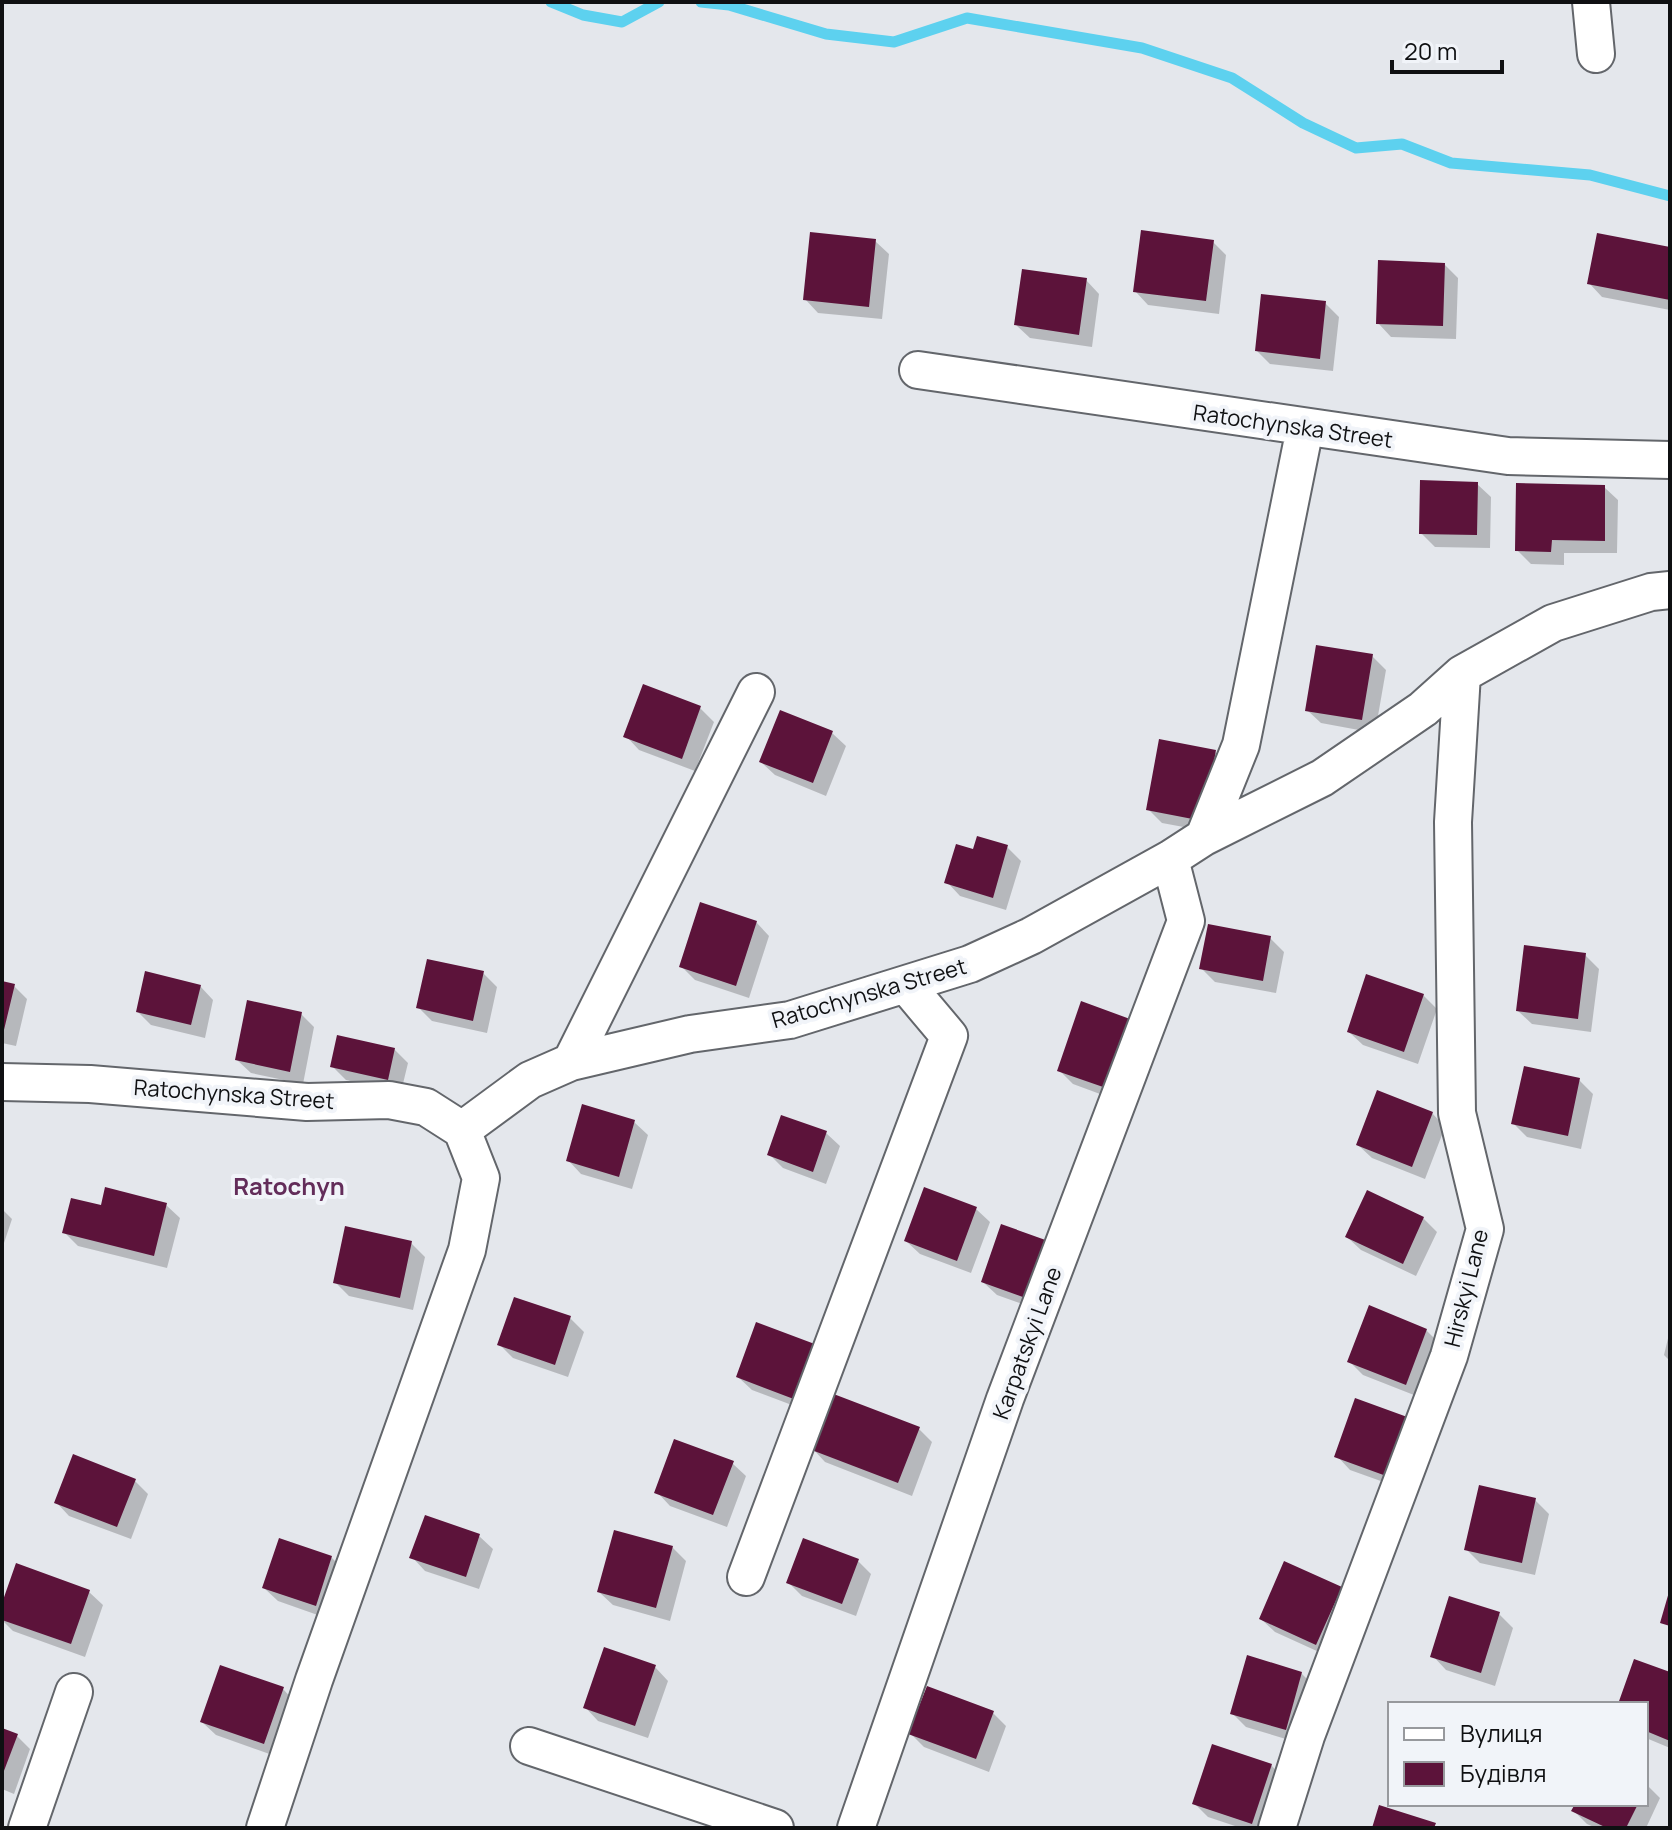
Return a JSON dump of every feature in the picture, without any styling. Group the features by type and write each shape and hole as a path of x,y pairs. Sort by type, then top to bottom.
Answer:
{"street":[{"path":"1591,2 1596,54"},
{"name":"Ratochynska Street","path":"918,370 1508,456 1670,460"},
{"path":"1204,837 1241,745 1305,428"},
{"name":"Ratochynska Street","path":"2,1082 117,1086 307,1102 389,1100 426,1107 462,1130 530,1080 571,1062 690,1034 790,1020 970,964 1031,936 1204,837 1322,778 1423,709 1462,674 1553,623 1651,592 1670,590"},
{"name":"Hirskyi Lane","path":"1277,1828 1306,1736 1449,1356 1485,1229 1457,1113 1453,822 1462,674"},
{"path":"571,1062 756,692"},
{"name":"Karpatskyi Lane","path":"856,1828 1005,1399 1186,921 1170,859"},
{"path":"746,1577 949,1036 907,986"},
{"path":"265,1828 314,1680 467,1250 481,1178 462,1130"},
{"path":"27,1828 74,1692"},
{"path":"529,1746 775,1828"}],"building":[{"path":"1141,230 1214,240 1206,301 1133,292"},
{"path":"810,232 876,239 869,307 803,300"},
{"path":"1597,233 1670,247 1670,300 1587,284"},
{"path":"1378,260 1445,263 1443,326 1376,324"},
{"path":"1022,269 1087,278 1079,335 1014,325"},
{"path":"1261,294 1326,301 1320,359 1255,351"},
{"path":"1420,480 1478,482 1477,535 1419,534"},
{"path":"1516,483 1605,485 1605,541 1552,540 1551,552 1515,551"},
{"path":"1316,645 1373,654 1362,720 1305,711"},
{"path":"643,684 701,706 682,759 623,737"},
{"path":"780,710 833,731 813,783 759,762"},
{"path":"1159,739 1216,750 1203,821 1146,810"},
{"path":"977,836 1008,845 993,898 944,883 956,844 973,849"},
{"path":"700,902 757,921 736,986 679,967"},
{"path":"1208,924 1271,936 1263,981 1199,969"},
{"path":"1524,945 1586,953 1578,1019 1516,1011"},
{"path":"427,959 484,971 473,1021 416,1008"},
{"path":"145,971 201,985 191,1025 136,1012"},
{"path":"1366,974 1424,994 1404,1052 1347,1032"},
{"path":"2,981 15,984 3,1034 2,1033"},
{"path":"247,1000 302,1012 290,1072 235,1060"},
{"path":"1081,1001 1130,1019 1106,1088 1057,1071"},
{"path":"337,1035 395,1048 388,1080 330,1067"},
{"path":"1524,1066 1580,1078 1568,1136 1511,1124"},
{"path":"1377,1090 1433,1112 1412,1167 1356,1145"},
{"path":"582,1104 635,1120 619,1177 566,1161"},
{"path":"781,1115 827,1131 813,1172 767,1155"},
{"path":"105,1187 167,1203 154,1256 62,1233 71,1198 101,1205"},
{"path":"924,1187 977,1207 957,1261 904,1241"},
{"path":"1367,1190 1424,1217 1403,1264 1345,1237"},
{"path":"1001,1224 1051,1242 1031,1300 981,1282"},
{"path":"345,1226 412,1241 400,1298 333,1283"},
{"path":"514,1297 571,1316 555,1365 497,1345"},
{"path":"1369,1305 1427,1329 1406,1385 1347,1362"},
{"path":"756,1322 820,1346 799,1401 736,1377"},
{"path":"831,1393 920,1427 898,1483 809,1449"},
{"path":"1355,1398 1410,1418 1389,1477 1334,1457"},
{"path":"674,1439 734,1461 713,1515 654,1493"},
{"path":"73,1454 136,1479 117,1527 54,1503"},
{"path":"1479,1485 1536,1498 1522,1563 1464,1550"},
{"path":"425,1515 480,1534 466,1577 409,1558"},
{"path":"614,1530 673,1546 656,1608 597,1592"},
{"path":"279,1538 332,1556 316,1606 262,1588"},
{"path":"803,1538 859,1559 842,1604 786,1583"},
{"path":"1284,1561 1342,1587 1316,1645 1259,1619"},
{"path":"16,1563 90,1590 71,1644 2,1620 2,1603"},
{"path":"1670,1593 1670,1626 1660,1623"},
{"path":"1449,1596 1500,1612 1481,1673 1430,1657"},
{"path":"604,1647 656,1665 635,1726 583,1708"},
{"path":"1247,1655 1302,1672 1286,1730 1230,1714"},
{"path":"1634,1659 1670,1672 1670,1741 1648,1732 1648,1702 1619,1702"},
{"path":"220,1665 284,1687 264,1744 200,1722"},
{"path":"927,1686 994,1711 976,1759 908,1734"},
{"path":"2,1728 18,1734 2,1776"},
{"path":"1212,1744 1272,1764 1252,1824 1192,1804"},
{"path":"1379,1805 1436,1823 1434,1828 1372,1828"},
{"path":"1574,1806 1637,1806 1626,1828 1607,1828 1571,1811"}],"waterway":[{"path":"551,2 583,15 622,22 659,2"},
{"path":"701,2 729,5 826,34 894,42 967,18 1142,48 1232,78 1303,123 1356,148 1402,144 1451,163 1590,175 1670,196"}],"district":[{"name":"Ratochyn","path":"289,1185"}]}
